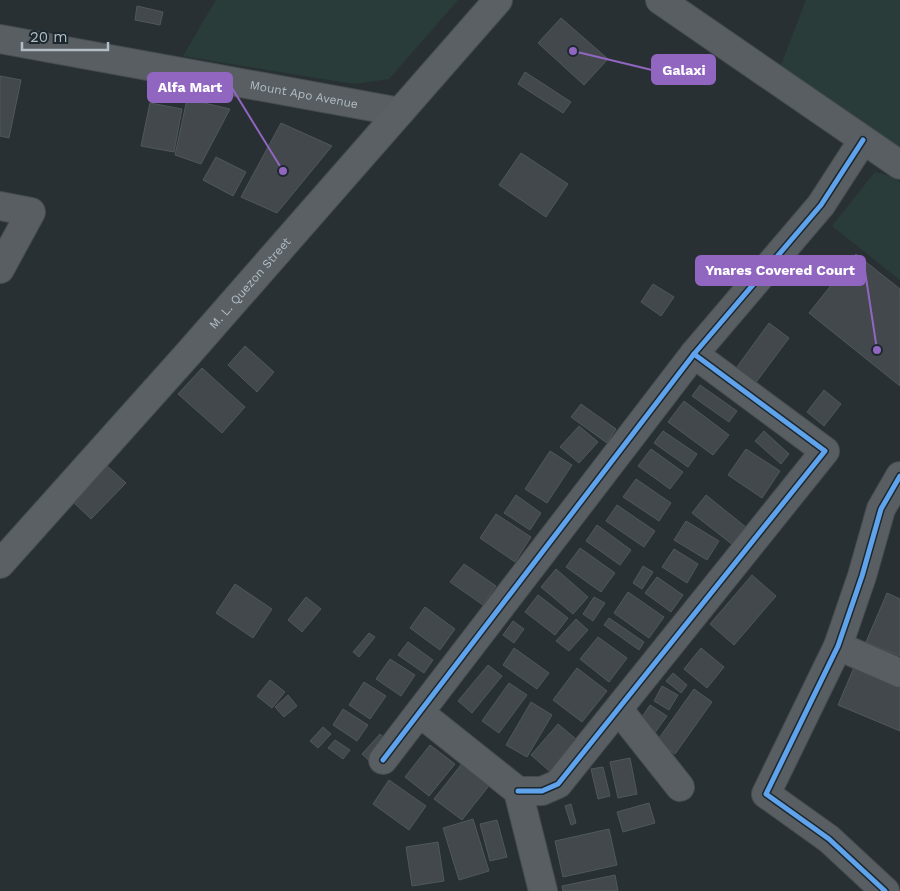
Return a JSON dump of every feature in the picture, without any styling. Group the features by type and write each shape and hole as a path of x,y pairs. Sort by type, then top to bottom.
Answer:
{"main road":[{"name":"M. L. Quezon Street","path":"0,564 498,0"}],"street":[{"path":"660,0 900,165"},
{"name":"Mount Apo Avenue","path":"0,39 400,112"},
{"path":"383,760 694,354 821,205 863,140"},
{"path":"0,206 31,212 0,268"},
{"path":"518,791 542,791 558,784 825,451 694,354"},
{"path":"885,891 829,839 766,794 838,646 862,576 881,509 900,476"},
{"path":"838,646 900,673"},
{"path":"619,710 680,787"},
{"path":"420,713 518,791 543,891"}],"green space":[{"path":"216,0 458,0 389,79 354,84 183,56"},
{"path":"806,0 900,0 900,154 778,73"},
{"path":"875,172 890,176 900,182 900,280 832,226"}],"building":[{"path":"137,6 163,12 160,25 135,20"},
{"path":"561,18 608,59 584,85 538,43"},
{"path":"525,72 571,102 563,113 518,84"},
{"path":"0,76 21,80 9,138 0,136"},
{"path":"187,99 230,109 201,164 175,155"},
{"path":"150,103 182,109 174,152 141,146"},
{"path":"281,123 332,146 277,213 241,197"},
{"path":"521,153 568,184 546,217 499,185"},
{"path":"216,157 246,172 233,196 203,180"},
{"path":"856,254 900,289 900,386 809,313"},
{"path":"653,284 674,297 661,316 641,302"},
{"path":"769,323 789,338 754,385 734,371"},
{"path":"245,346 274,372 257,392 228,365"},
{"path":"202,368 245,407 222,433 178,394"},
{"path":"700,385 737,411 729,422 692,396"},
{"path":"824,390 841,404 824,426 807,412"},
{"path":"684,401 729,435 713,455 668,422"},
{"path":"581,404 616,429 607,443 571,417"},
{"path":"579,426 598,442 579,463 560,447"},
{"path":"663,431 697,454 688,467 654,443"},
{"path":"764,431 789,454 781,464 755,441"},
{"path":"651,449 683,472 670,489 638,466"},
{"path":"746,449 780,471 762,498 728,475"},
{"path":"550,451 572,465 547,503 525,489"},
{"path":"105,464 126,483 91,519 71,500"},
{"path":"636,479 671,503 659,521 623,497"},
{"path":"516,495 541,513 530,530 504,513"},
{"path":"706,495 747,528 733,545 692,513"},
{"path":"617,505 655,531 644,547 606,521"},
{"path":"496,514 531,537 515,562 480,538"},
{"path":"686,521 719,541 707,560 674,540"},
{"path":"597,525 631,550 620,565 586,541"},
{"path":"580,548 615,573 601,592 566,567"},
{"path":"674,549 698,564 687,583 662,567"},
{"path":"464,564 496,586 483,605 450,582"},
{"path":"643,566 653,572 642,589 633,583"},
{"path":"556,569 588,597 573,614 541,587"},
{"path":"752,575 776,596 734,645 710,624"},
{"path":"657,577 683,595 671,612 645,593"},
{"path":"235,584 272,609 253,638 216,613"},
{"path":"628,592 664,617 649,638 614,613"},
{"path":"887,593 900,599 900,656 866,642"},
{"path":"538,595 568,618 555,635 525,612"},
{"path":"306,597 321,609 302,632 288,620"},
{"path":"594,597 605,603 593,621 583,614"},
{"path":"425,607 455,629 440,650 410,628"},
{"path":"609,618 644,642 639,650 604,625"},
{"path":"576,619 588,630 569,651 556,641"},
{"path":"513,621 524,629 514,643 503,635"},
{"path":"369,633 375,637 359,657 353,652"},
{"path":"598,637 627,658 609,682 580,659"},
{"path":"408,642 433,660 424,673 398,655"},
{"path":"514,648 549,673 537,689 503,665"},
{"path":"701,648 724,667 707,688 684,669"},
{"path":"390,659 415,675 401,696 376,679"},
{"path":"488,665 502,676 472,713 458,701"},
{"path":"855,665 900,684 900,731 838,705"},
{"path":"577,668 607,691 582,722 553,700"},
{"path":"673,673 687,685 681,693 666,681"},
{"path":"270,680 285,692 272,708 257,696"},
{"path":"364,682 386,696 370,719 349,705"},
{"path":"509,683 527,695 499,733 482,721"},
{"path":"662,686 678,695 669,710 654,701"},
{"path":"694,689 712,702 675,754 657,741"},
{"path":"288,695 297,706 284,717 275,707"},
{"path":"531,702 552,715 527,757 506,745"},
{"path":"650,705 667,716 654,734 638,723"},
{"path":"343,709 368,725 357,741 333,725"},
{"path":"558,724 582,744 554,775 531,755"},
{"path":"323,727 331,734 318,748 310,741"},
{"path":"380,734 393,746 375,766 362,754"},
{"path":"335,740 350,750 343,759 328,748"},
{"path":"430,745 455,764 429,796 405,777"},
{"path":"630,758 637,794 618,798 610,762"},
{"path":"464,761 491,783 462,820 434,799"},
{"path":"603,767 610,796 598,799 591,769"},
{"path":"389,780 426,806 409,830 373,804"},
{"path":"649,803 655,823 623,832 617,812"},
{"path":"571,804 576,823 571,825 565,806"},
{"path":"473,819 489,871 459,880 443,828"},
{"path":"497,820 507,857 490,861 480,824"},
{"path":"609,829 617,865 563,877 555,841"},
{"path":"438,842 444,881 412,886 406,847"},
{"path":"615,875 618,891 563,891 562,886"}],"cycle path":[{"path":"383,760 694,354 821,205 863,140"},
{"path":"518,791 542,791 558,784 825,451 694,354"},
{"path":"885,891 829,839 766,794 838,646 862,576 881,509 900,476"}],"place":[{"name":"Galaxi","path":"573,51"},
{"name":"Alfa Mart","path":"283,171"},
{"name":"Ynares Covered Court","path":"877,350"}]}
